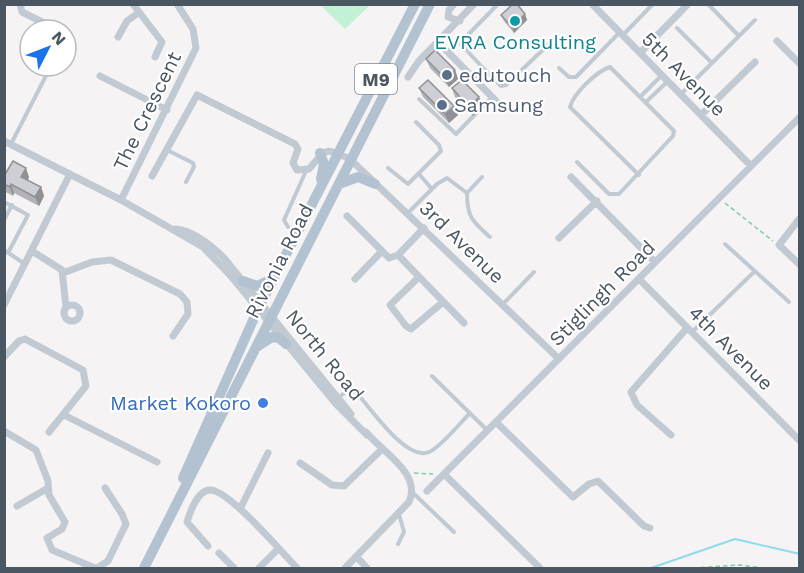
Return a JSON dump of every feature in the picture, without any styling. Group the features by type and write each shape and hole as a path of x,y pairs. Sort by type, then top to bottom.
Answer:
{"main road":[{"name":"Rivonia Road","path":"161,534 260,305 415,4"},
{"name":"Rivonia Road","path":"144,568 430,4"},
{"path":"305,221 306,209 324,172 320,153"},
{"path":"339,184 358,177 375,184"},
{"path":"243,281 257,286 268,283 275,276"},
{"path":"254,350 272,337 279,338 286,344"}],"street":[{"path":"20,4 22,12 34,18"},
{"path":"133,4 162,42 155,57"},
{"name":"The Crescent","path":"121,200 196,48 193,29 177,4"},
{"path":"454,4 448,10 448,17 460,21"},
{"path":"408,77 474,4"},
{"name":"5th Avenue","path":"592,4 751,166"},
{"path":"640,53 684,6"},
{"path":"118,37 127,21 138,13"},
{"path":"777,41 800,64"},
{"path":"438,42 500,105"},
{"path":"701,115 755,62"},
{"path":"100,76 167,110"},
{"path":"152,176 198,95 294,144 298,149 294,166 299,171 306,171 320,153 327,151 339,154"},
{"name":"Stiglingh Road","path":"427,491 799,119"},
{"name":"North Road","path":"8,142 176,229 212,255 260,305"},
{"name":"3rd Avenue","path":"339,154 350,159 559,359"},
{"path":"4,305 70,174"},
{"path":"571,177 655,262"},
{"path":"559,238 597,201"},
{"path":"347,216 389,258 398,255 424,228"},
{"path":"800,218 778,245 800,266"},
{"name":"North Road","path":"176,229 190,233 212,247 243,281 270,318 368,435"},
{"path":"32,251 59,267 63,273 66,307"},
{"path":"356,279 381,252"},
{"path":"398,255 464,323"},
{"path":"63,273 92,262 108,259 180,294 187,302 188,314 172,336"},
{"path":"418,276 390,305 406,326 411,329 417,326 443,302"},
{"name":"4th Avenue","path":"639,279 800,441"},
{"name":"North Road","path":"270,318 286,344 350,419 407,473"},
{"path":"671,435 638,405 632,392 690,330"},
{"path":"4,357 19,341 25,339 83,370 86,386 49,432"},
{"path":"64,415 157,462"},
{"path":"496,422 573,497 589,484 598,481 644,526 650,528"},
{"path":"4,431 36,450 48,481 49,495 65,522 62,529 47,538 52,550 65,558 96,568 108,561 126,524 105,488"},
{"path":"300,463 332,485 344,486 382,449"},
{"path":"240,509 268,453"},
{"path":"345,568 409,502 413,493 412,482 407,473"},
{"path":"444,474 540,568"},
{"path":"17,506 48,488"},
{"path":"208,546 188,525 188,517 204,492 211,490 224,496 240,509 297,568"},
{"path":"259,568 278,549"},
{"path":"219,553 234,568"},
{"path":"357,558 367,568"}],"lane":[{"path":"498,4 460,43 504,87 550,43"},
{"path":"560,68 569,77 576,77 653,4"},
{"path":"708,4 739,36"},
{"path":"680,94 755,20"},
{"path":"677,28 712,63"},
{"path":"472,77 482,67"},
{"path":"577,162 611,195 622,193 639,175 674,134 647,101 610,67 602,71 570,104 572,111 639,175"},
{"path":"641,96 662,75"},
{"path":"8,142 44,78"},
{"path":"647,101 668,82"},
{"path":"419,99 456,134 492,97"},
{"path":"388,168 404,184 411,182 441,151 439,145 416,122"},
{"path":"166,150 193,163 194,167 186,182"},
{"path":"288,227 284,220 306,171"},
{"path":"418,174 432,189"},
{"path":"482,177 467,193 468,214 490,237"},
{"path":"408,214 432,189 447,178 467,193"},
{"path":"4,202 28,215 6,252 25,264"},
{"path":"4,220 12,205"},
{"path":"725,244 789,302"},
{"path":"690,330 755,271"},
{"path":"503,304 534,272"},
{"path":"432,376 488,430"},
{"path":"338,398 348,390 356,392 370,410 410,450 422,453 432,451 470,413"},
{"path":"413,493 454,532"},
{"path":"398,544 404,532 399,513"}],"path":[{"path":"718,198 778,245"},
{"path":"407,473 444,474"},
{"path":"693,568 740,566 762,568"}],"green space":[{"path":"320,5 370,5 345,29"}],"building":[{"path":"513,4 517,4 525,14 512,27 501,15"},
{"path":"435,50 455,70 445,78 426,59"},
{"path":"428,80 454,106 445,114 419,88"},
{"path":"462,80 479,97 469,107 452,88"},
{"path":"13,161 26,168 21,177 41,187 35,197 11,184 10,187 4,184 4,176"}],"waterway":[{"path":"651,568 735,539 800,554"}],"place":[{"name":"EVRA Consulting","path":"515,21"},
{"name":"edutouch","path":"447,75"},
{"name":"Samsung","path":"442,105"},
{"name":"Market Kokoro","path":"263,403"}]}
